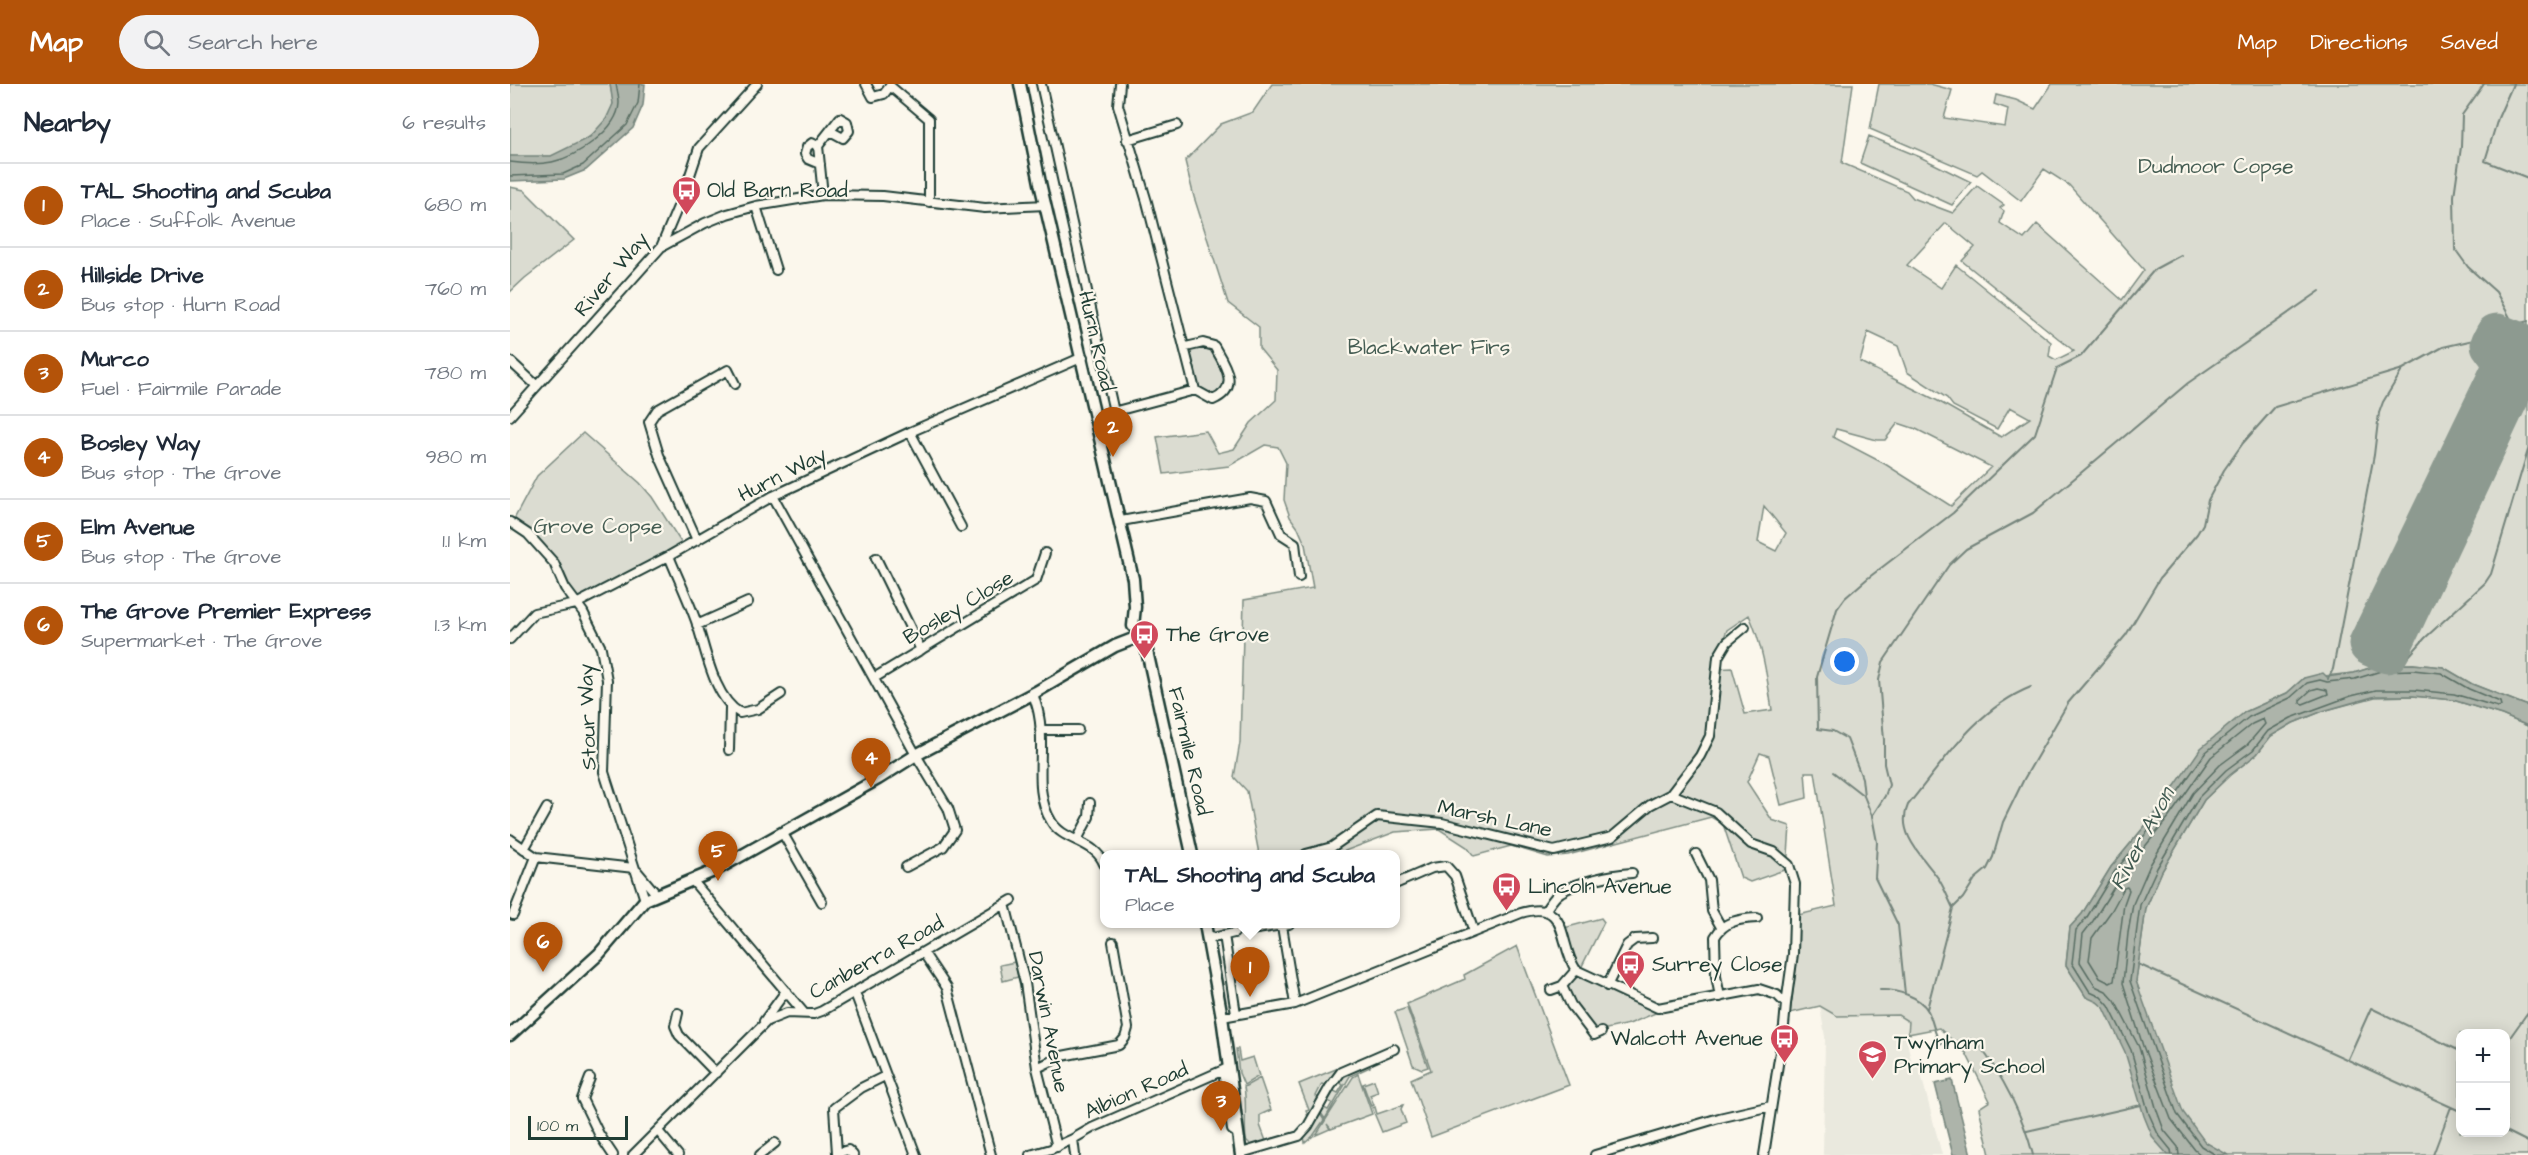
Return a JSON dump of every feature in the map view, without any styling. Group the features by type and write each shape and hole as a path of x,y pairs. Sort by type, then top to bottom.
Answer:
{"main road":[{"name":"Hurn Road","path":"1020,84 1046,205 1083,357 1094,417 1121,521 1133,579 1136,633"},
{"path":"510,1035 599,954 645,900 714,871 878,779 916,755 1032,693 1136,633"},
{"name":"Fairmile Road","path":"1136,633 1149,656 1191,850"},
{"path":"1206,928 1222,1017 1225,1070 1241,1154"}],"street":[{"name":"River Way","path":"510,416 661,247 699,148 757,84"},
{"path":"866,84 873,97 884,94 890,86 929,119 930,202"},
{"name":"Hurn Road","path":"1041,84 1114,412"},
{"path":"1120,84 1118,105 1186,346 1195,390"},
{"path":"1127,140 1178,125"},
{"path":"823,195 818,146 830,131"},
{"path":"818,146 812,143 807,147 805,154 808,159 820,164"},
{"path":"661,247 705,223 756,206 823,195 884,196 985,208 1046,205"},
{"path":"756,206 777,270"},
{"path":"668,230 677,238"},
{"path":"1094,417 1195,390 1213,400 1222,396 1228,389 1229,376 1214,346 1203,343 1186,346"},
{"name":"Hurn Way","path":"510,639 534,613 576,604 669,556 773,496 910,432 1083,357"},
{"path":"510,361 537,386"},
{"path":"697,540 659,455 649,422 657,410 728,370 735,384"},
{"path":"910,432 961,527"},
{"path":"773,496 916,755 948,808 955,830 942,847 906,867"},
{"path":"1121,521 1250,498 1266,501 1281,534 1295,543 1299,577"},
{"name":"Stour Way","path":"510,522 528,534 554,563 565,588 601,648 606,680 604,772 645,900"},
{"name":"Bosley Close","path":"874,678 1036,579 1045,553"},
{"path":"669,556 698,626 705,659 730,708 729,750"},
{"path":"876,558 921,650"},
{"path":"698,626 748,602"},
{"name":"Marsh Lane","path":"1322,850 1348,838 1377,816 1442,824 1554,851 1612,837 1650,805 1671,794 1700,756 1710,736 1718,657 1727,642 1745,627"},
{"path":"1032,693 1039,716 1042,795 1046,812 1056,828 1096,852 1100,858"},
{"path":"730,708 740,713 758,709 781,694"},
{"path":"1040,730 1078,730"},
{"path":"1671,794 1716,812 1751,844 1774,852 1789,865 1795,884 1793,954 1764,1155"},
{"path":"1077,840 1089,817 1090,803"},
{"path":"524,849 547,808"},
{"path":"782,832 822,902"},
{"path":"510,839 536,857 634,868"},
{"path":"1695,854 1708,880 1712,912 1721,927"},
{"path":"513,915 536,857"},
{"path":"1400,882 1432,868 1446,866 1455,876 1474,932"},
{"name":"Stour Way","path":"634,868 657,895"},
{"path":"1545,911 1559,893 1568,889 1602,878 1632,873"},
{"path":"692,880 804,1013"},
{"name":"Canberra Road","path":"756,1031 777,1016 795,1012 814,1014 855,993 1009,902"},
{"name":"Darwin Avenue","path":"1009,902 1025,983 1037,1068 1057,1147"},
{"path":"1222,1017 1295,1004 1528,911 1545,911 1555,916 1560,922 1570,959 1576,970 1658,1008 1760,988 1777,995 1785,1004"},
{"path":"1720,997 1713,941 1721,927 1733,921 1757,918"},
{"path":"1244,931 1265,928"},
{"path":"1286,928 1295,1004"},
{"path":"1208,939 1234,933"},
{"path":"1224,935 1236,1014"},
{"path":"1607,986 1627,945 1635,939 1652,938"},
{"path":"1037,1068 1062,1056 1119,1045 1125,1038 1128,1028 1112,947"},
{"path":"923,952 947,988 991,1155"},
{"path":"1551,990 1562,986 1576,970"},
{"path":"1562,986 1571,1005 1593,1035 1601,1032"},
{"name":"Canberra Road","path":"633,1155 756,1031 786,991"},
{"path":"855,993 916,1155"},
{"path":"678,1013 675,1026 679,1035 716,1073"},
{"path":"1241,1154 1299,1136 1308,1126 1341,1071 1394,1049"},
{"name":"Albion Road","path":"1075,1155 1073,1139 1092,1128 1225,1070"},
{"path":"853,1155 848,1150 837,1153 834,1108 861,1088 885,1076"},
{"path":"590,1078 578,1098 613,1155"},
{"path":"1594,1155 1719,1118 1771,1106"},
{"path":"658,1131 678,1155"},
{"path":"1030,1155 1057,1147 1073,1139"},
{"path":"760,1155 776,1143"}],"shaded area":[{"name":"Twynham Primary School","path":"1820,1006 1837,1016 1898,1015 1909,1022 1908,1046 1912,1064 1918,1063 1942,1155 1823,1155 1825,1037"}],"green space":[{"path":"510,84 610,84 613,103 605,121 598,129 590,137 570,149 547,157 510,156"},
{"path":"1272,84 1853,84 1842,163 1907,191 1913,198 1953,213 1977,186 2004,205 2000,208 2004,211 2000,223 2024,239 2037,224 2122,300 2144,270 2069,185 2044,169 2021,201 1982,171 1977,175 1870,129 1879,84 1930,84 1952,90 1944,118 2005,127 2008,109 1994,104 1996,95 2016,100 2035,109 2052,84 2528,84 2528,706 2472,684 2443,667 2413,664 2379,665 2354,673 2304,678 2287,693 2245,712 2174,787 2159,809 2111,867 2082,914 2070,927 2066,965 2086,997 2139,990 2136,981 2146,908 2162,871 2204,800 2230,775 2257,754 2271,736 2293,723 2323,711 2375,697 2413,696 2453,700 2502,715 2528,726 2528,1155 1990,1155 1979,1108 1990,1101 1966,1053 1939,1028 1908,1034 1909,1022 1898,1015 1837,1016 1820,1006 1790,1013 1797,961 1798,915 1836,906 1815,772 1805,772 1807,798 1781,805 1769,756 1760,753 1747,782 1772,820 1790,826 1787,869 1750,882 1741,878 1723,824 1711,817 1568,855 1548,857 1511,846 1474,856 1467,847 1439,829 1395,832 1348,850 1258,850 1247,791 1234,777 1240,743 1244,600 1313,588 1305,544 1290,517 1284,500 1286,463 1278,447 1265,445 1229,466 1164,474 1157,437 1206,431 1218,453 1234,449 1251,423 1276,400 1277,370 1259,348 1259,327 1228,303 1194,197 1185,161 1221,124 1253,112","holes":["1946,223 1975,247 1962,261 2074,351 2056,360 2049,356 2051,342 1956,265 1941,288 1907,265","1868,332 1898,346 1907,372 1947,398 1953,406 1997,429 2010,407 2030,418 2001,437 1938,401 1860,362","1898,423 1916,429 1991,467 1951,506 1885,464 1833,437 1836,429 1885,440","1764,506 1786,533 1776,551 1758,542","1749,615 1761,650 1772,710 1745,714 1732,668 1712,669 1727,630"]},
{"path":"1869,136 1920,157 1971,182 1952,205 1860,163"},
{"path":"510,187 524,190 574,240 510,292"},
{"path":"1204,345 1212,348 1227,377 1225,388 1213,397 1197,388 1189,349"},
{"name":"Grove Copse","path":"583,433 640,483 652,497 684,547 576,604 554,563 512,523 537,476"},
{"path":"1601,918 1604,922 1580,970 1574,962 1564,928"},
{"path":"1517,946 1569,1085 1431,1137 1411,1079 1431,1070 1407,1004 1465,979 1464,975"},
{"path":"1015,962 1018,977 1003,981 1000,965"},
{"path":"1577,974 1658,1012 1629,1024 1593,1032 1565,988"},
{"path":"1407,1008 1428,1067 1422,1069 1413,1065 1395,1012"},
{"path":"1236,1049 1238,1049 1240,1061 1253,1057 1259,1076 1244,1085 1239,1073"},
{"path":"1368,1064 1370,1067 1350,1076 1325,1119 1321,1113 1324,1108 1328,1110 1332,1103 1328,1101 1334,1091 1338,1093 1343,1085 1339,1082 1342,1078"},
{"path":"1336,1069 1337,1071 1327,1086 1322,1084 1316,1096 1320,1099 1308,1117 1306,1111 1309,1110 1299,1084"},
{"path":"1358,1074 1372,1114 1331,1129 1327,1124 1330,1129 1316,1135 1353,1077"},
{"path":"1260,1078 1271,1110 1260,1115 1260,1125 1266,1141 1252,1146 1246,1140 1244,1087"},
{"path":"1374,1080 1378,1092 1370,1095 1374,1105 1371,1106 1363,1084"},
{"path":"1403,1105 1401,1109 1406,1123 1382,1132 1372,1108 1375,1107 1377,1114"},
{"path":"1320,1114 1324,1120 1305,1143 1304,1135"}],"water":[{"path":"610,84 645,84 643,105 633,128 586,170 564,179 510,181 510,156 551,156 590,137 606,119 613,104"},
{"name":"River Avon","path":"2413,664 2443,667 2472,684 2528,706 2528,726 2502,715 2453,700 2413,696 2376,696 2323,711 2293,723 2271,736 2257,754 2230,775 2204,800 2162,871 2146,908 2136,981 2183,1112 2205,1142 2228,1155 2168,1155 2153,1138 2125,1052 2104,1008 2086,997 2066,965 2070,927 2082,914 2111,867 2159,809 2201,748 2245,712 2287,693 2304,678 2323,673 2327,677 2354,673 2379,665"},
{"path":"1952,1080 1971,1155 1953,1155 1935,1084"}],"waterway":[{"path":"2484,84 2462,115 2461,147 2454,196 2455,249 2468,267 2496,292 2514,325"},
{"path":"2513,84 2498,118 2485,161 2528,178"},
{"path":"1905,994 1898,925 1875,878 1877,842 1872,816 1864,796 1862,778 1847,739 1833,731 1818,729 1817,677 1837,609 1845,598 1868,578 1953,513 2035,434 2057,368 2081,356 2155,269 2181,255"},
{"path":"1872,816 1889,785 1884,764 1879,680 1883,662 1949,565 1966,549 2033,513 2188,383 2320,291"},
{"path":"2511,337 2514,325 2528,321"},
{"path":"2328,679 2333,669 2374,455 2379,413 2383,402 2403,369 2443,347 2491,336 2511,337 2528,347"},
{"path":"1927,1009 1953,908 1963,898 1975,879 1987,869 1993,857 2003,822 2024,779 2068,703 2126,635 2160,578 2197,534 2203,524 2208,500 2224,470 2243,443 2275,407 2403,369"},
{"path":"2401,665 2425,638 2485,583 2491,574 2528,450"},
{"path":"1953,908 1940,881 1908,835 1905,825 1908,805 1948,754 1977,722 2011,697 2031,687"},
{"path":"1833,772 1864,796"},
{"path":"2138,964 2456,1109"},
{"path":"1880,990 1900,992 1919,1001 1928,1011 1940,1043 1946,1044 1969,1039 1978,1044 1996,1069 2011,1097 2024,1126 2033,1155"},
{"path":"2348,1059 2371,1008 2456,1049"},
{"path":"2510,1037 2528,1012"},
{"path":"2027,1131 2141,1105"},
{"path":"2433,1155 2451,1107"},
{"path":"2510,1133 2528,1142"}],"runway":[{"path":"2497,336 2523,346 2526,351 2524,360 2387,651 2371,644 2507,363 2493,344 2497,336"}],"place":[{"name":"Old Barn Road","path":"686,216"},
{"name":"Hillside Drive","path":"1113,457"},
{"name":"The Grove","path":"1145,660"},
{"name":"Bosley Way","path":"871,788"},
{"name":"Elm Avenue","path":"718,881"},
{"name":"Lincoln Avenue","path":"1507,912"},
{"name":"The Grove Premier Express","path":"543,972"},
{"name":"Surrey Close","path":"1631,990"},
{"name":"TAL Shooting and Scuba","path":"1250,997"},
{"name":"Walcott Avenue","path":"1784,1064"},
{"name":"Twynham Primary School","path":"1873,1080"},
{"name":"Murco","path":"1221,1131"}],"park label":[{"name":"Dudmoor Copse","path":"2216,166"},
{"name":"Blackwater Firs","path":"1429,347"}]}
